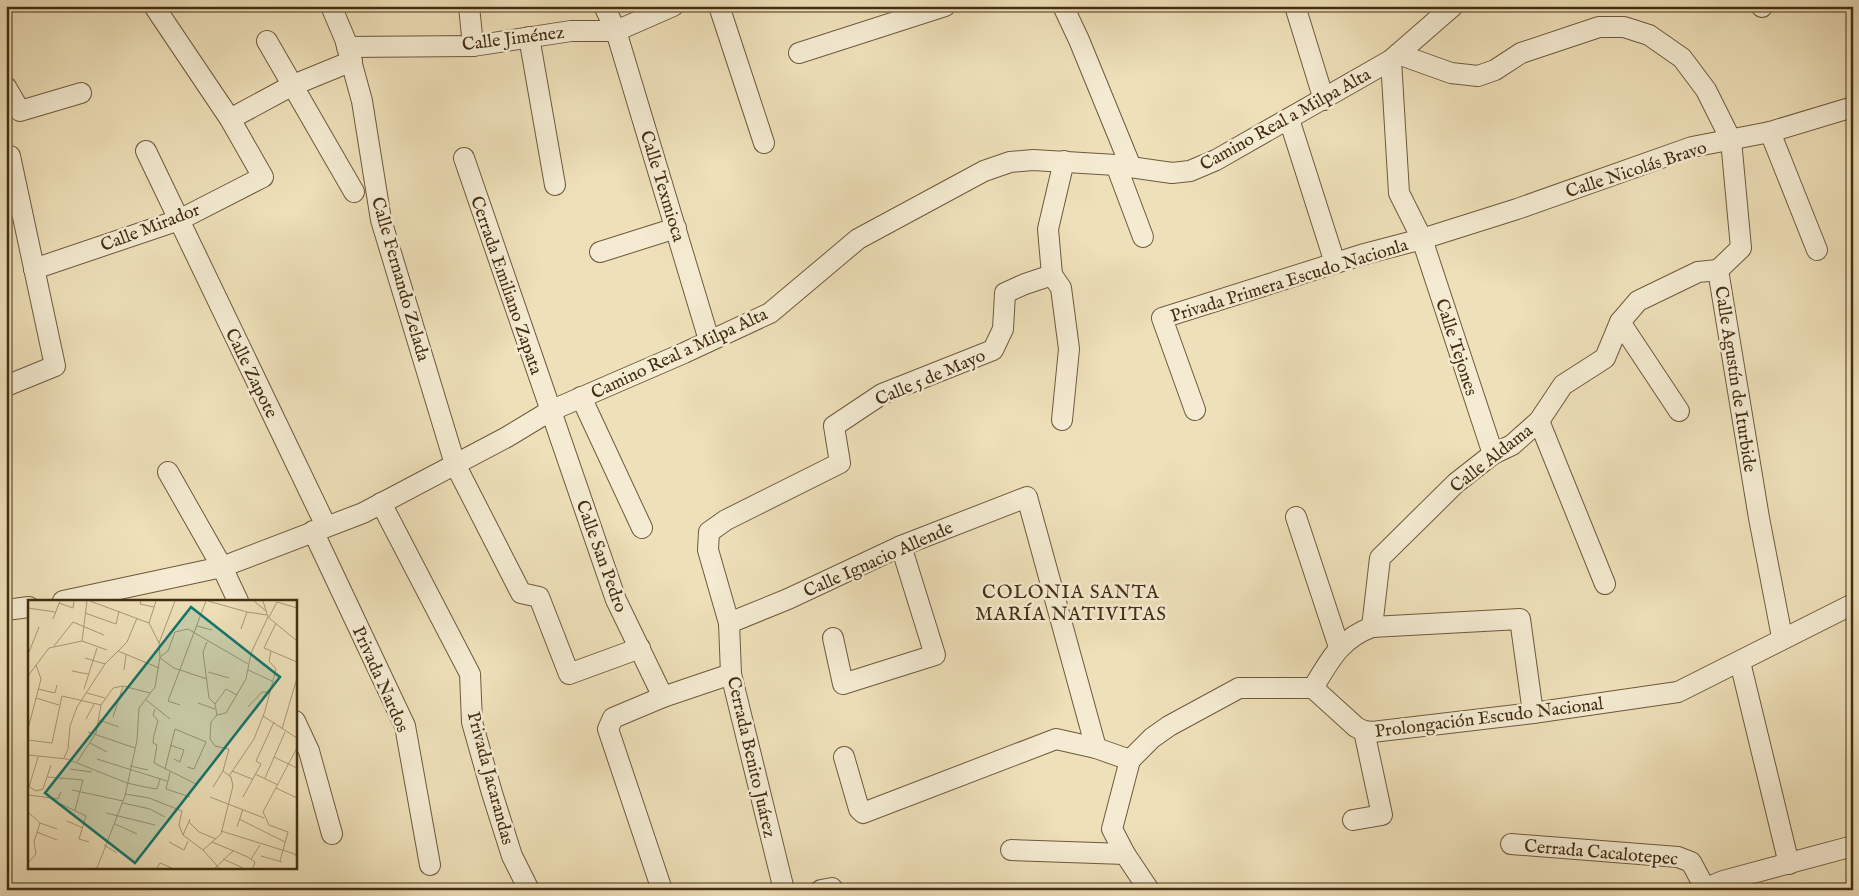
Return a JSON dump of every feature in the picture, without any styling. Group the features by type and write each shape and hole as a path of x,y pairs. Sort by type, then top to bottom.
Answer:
{"street":[{"path":"154,6 230,118"},
{"name":"Calle Fernando Zelada","path":"332,6 350,54 362,101 381,220 455,464 521,593 539,597 569,674 640,648"},
{"path":"469,6 473,46"},
{"name":"Calle Texmioca","path":"604,6 616,31 710,340"},
{"name":"Calle Jiménez","path":"230,118 350,54 473,46 570,31 616,31 673,6"},
{"path":"719,6 764,142"},
{"path":"799,54 945,6"},
{"path":"1063,6 1080,40 1123,166 1143,237"},
{"path":"1295,6 1324,100"},
{"name":"Camino Real a Milpa Alta","path":"73,600 142,593 222,567 363,513 550,411 770,312 858,239 984,171 1010,162 1033,160 1123,166 1172,173 1190,171 1216,160 1324,100 1394,57 1452,6"},
{"name":"Calle Agustín de Iturbide","path":"1394,57 1450,73 1478,76 1496,70 1521,52 1543,44 1598,27 1624,27 1649,35 1682,58 1706,90 1731,140 1741,248 1718,270 1759,518 1782,638"},
{"path":"529,37 555,185"},
{"path":"267,41 291,86 354,192"},
{"name":"Calle Tejones","path":"1394,57 1399,193 1422,239 1492,454"},
{"path":"6,87 20,111 81,93"},
{"name":"Calle Nicolás Bravo","path":"1422,239 1517,209 1692,147 1770,132 1853,107"},
{"name":"Calle Mirador","path":"34,269 179,220 263,177 230,118"},
{"path":"1289,120 1335,263"},
{"path":"1770,132 1818,250"},
{"name":"Calle Zapote","path":"146,151 320,529"},
{"path":"6,386 55,366 10,156"},
{"name":"Cerrada Emiliano Zapata","path":"464,158 550,411"},
{"path":"1062,420 1069,349 1061,288 1052,275 1048,229 1064,161"},
{"path":"600,252 676,228"},
{"name":"Privada Primera Escudo Nacionla","path":"1195,410 1162,318 1335,263 1422,239"},
{"name":"Calle Aldama","path":"1372,627 1380,558 1456,484 1492,454 1512,445 1539,421 1563,385 1605,358 1620,322 1638,301 1698,272 1718,270"},
{"name":"Calle 5 de Mayo","path":"729,623 708,550 709,532 726,520 840,463 834,426 882,394 993,350 1003,329 1004,293 1052,275"},
{"path":"1620,322 1679,411"},
{"path":"581,397 642,528"},
{"name":"Calle San Pedro","path":"550,411 616,600 663,697"},
{"path":"1539,421 1605,584"},
{"path":"168,472 222,567 238,600"},
{"name":"Calle Ignacio Allende","path":"729,623 788,600 901,546 1027,497 1096,748"},
{"name":"Privada Jacarandas","path":"381,503 470,674 472,722 512,856 529,890"},
{"path":"1296,517 1339,647"},
{"name":"Privada Nardos","path":"320,529 405,726 430,865"},
{"path":"833,638 843,684 936,655 901,546"},
{"name":"Prolongación Escudo Nacional","path":"1313,688 1356,727 1364,731 1533,713 1678,692 1740,662 1782,638 1853,604"},
{"path":"6,610 28,607"},
{"path":"1149,890 1125,854 1112,829 1130,760 1152,738 1169,726 1239,688 1313,688 1339,647 1356,633 1372,627 1520,619 1533,713"},
{"name":"Cerrada Benito Juárez","path":"729,623 731,674 784,890"},
{"path":"1740,662 1789,864"},
{"path":"662,890 608,729 613,718 663,697 731,674"},
{"path":"296,723 309,750 332,834"},
{"path":"1353,820 1382,816 1364,731"},
{"path":"844,757 859,809 864,813 1056,739 1096,748 1130,760"},
{"name":"Cerrada Cacalotepec","path":"1511,844 1678,857 1691,862 1703,889"},
{"path":"1703,889 1853,846"},
{"path":"1011,850 1125,854"}],"district":[{"name":"COLONIA SANTA MARÍA NATIVITAS","path":"1071,602"}]}
